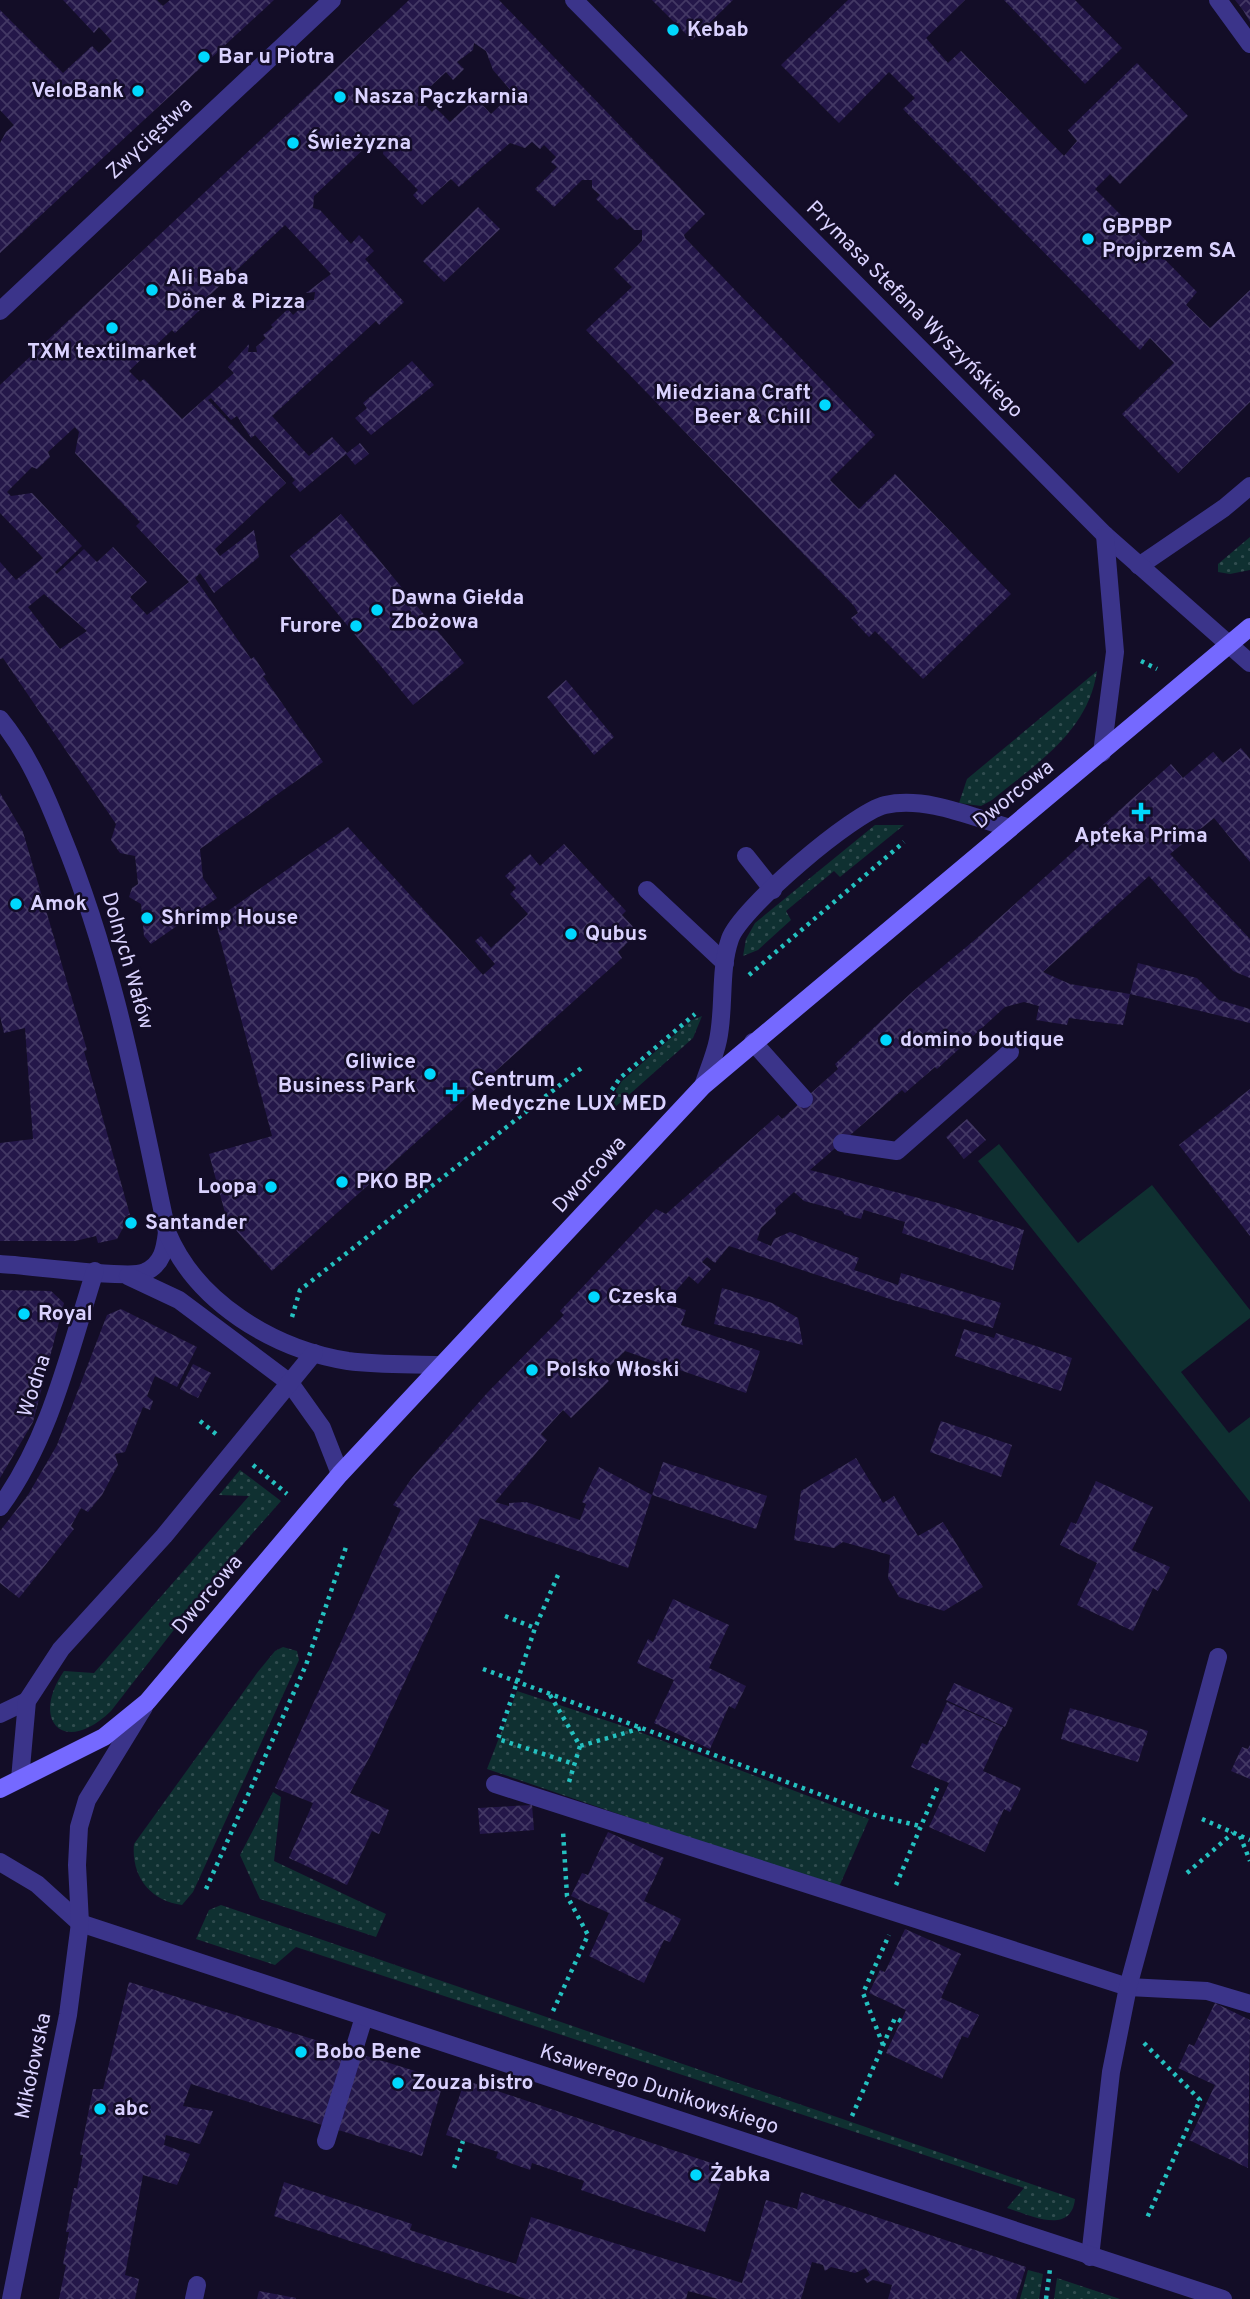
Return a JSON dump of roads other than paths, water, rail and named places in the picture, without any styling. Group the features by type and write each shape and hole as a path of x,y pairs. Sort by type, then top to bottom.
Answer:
{"main road":[{"name":"Dworcowa","path":"0,1789 104,1737 147,1702 340,1474 703,1086 1250,626"}],"street":[{"name":"Zwycięstwa","path":"0,311 332,0"},
{"name":"Prymasa Stefana Wyszyńskiego","path":"574,0 1105,535 1250,663"},
{"path":"1218,0 1250,44"},
{"path":"1139,566 1214,516 1250,486"},
{"path":"1102,752 1115,652 1105,535"},
{"name":"Dolnych Wałów","path":"0,719 43,788 79,879 119,1003 167,1232 178,1259 195,1280 233,1314 279,1339 314,1353 348,1360 440,1365"},
{"path":"703,1086 718,1041 725,963 731,938 744,916 839,831 884,805 911,803 944,808 1010,828"},
{"path":"746,856 773,890"},
{"path":"647,890 725,963"},
{"path":"753,1042 804,1099"},
{"path":"842,1143 897,1151 1010,1052"},
{"name":"Dolnych Wałów","path":"128,1276 145,1273 158,1263 165,1251 167,1232"},
{"path":"0,1264 128,1276 178,1300 290,1383 322,1429 340,1474"},
{"name":"Wodna","path":"0,1507 16,1485 44,1433 95,1272"},
{"path":"20,1779 27,1701 61,1649 164,1536 314,1353"},
{"path":"1090,2257 1109,2084 1128,1987 1218,1657"},
{"path":"0,1714 27,1701"},
{"name":"Mikołowska","path":"11,2299 68,2015 80,1923 77,1865 79,1827 87,1800 147,1702"},
{"path":"495,1784 1128,1987 1208,1991 1250,2004"},
{"path":"0,1862 37,1884 80,1923"},
{"name":"Ksawerego Dunikowskiego","path":"80,1923 1223,2299"},
{"path":"326,2141 364,2017"}],"place":[{"name":"Kebab","path":"673,30"},
{"name":"Bar u Piotra","path":"204,57"},
{"name":"VeloBank","path":"138,91"},
{"name":"Nasza Pączkarnia","path":"340,97"},
{"name":"Świeżyzna","path":"293,143"},
{"name":"GBPBP Projprzem SA","path":"1088,239"},
{"name":"Ali Baba Döner & Pizza","path":"152,290"},
{"name":"TXM textilmarket","path":"112,328"},
{"name":"Miedziana Craft Beer & Chill","path":"825,405"},
{"name":"Dawna Giełda Zbożowa","path":"377,610"},
{"name":"Furore","path":"356,626"},
{"name":"Apteka Prima","path":"1141,812"},
{"name":"Amok","path":"16,904"},
{"name":"Shrimp House","path":"147,918"},
{"name":"Qubus","path":"571,934"},
{"name":"domino boutique","path":"886,1040"},
{"name":"Gliwice Business Park","path":"430,1074"},
{"name":"Centrum Medyczne LUX MED","path":"455,1092"},
{"name":"PKO BP","path":"342,1182"},
{"name":"Loopa","path":"271,1187"},
{"name":"Santander","path":"131,1223"},
{"name":"Czeska","path":"594,1297"},
{"name":"Royal","path":"24,1314"},
{"name":"Polsko Włoski","path":"532,1370"},
{"name":"Bobo Bene","path":"301,2052"},
{"name":"Zouza bistro","path":"398,2083"},
{"name":"abc","path":"100,2109"},
{"name":"Żabka","path":"696,2175"}]}
